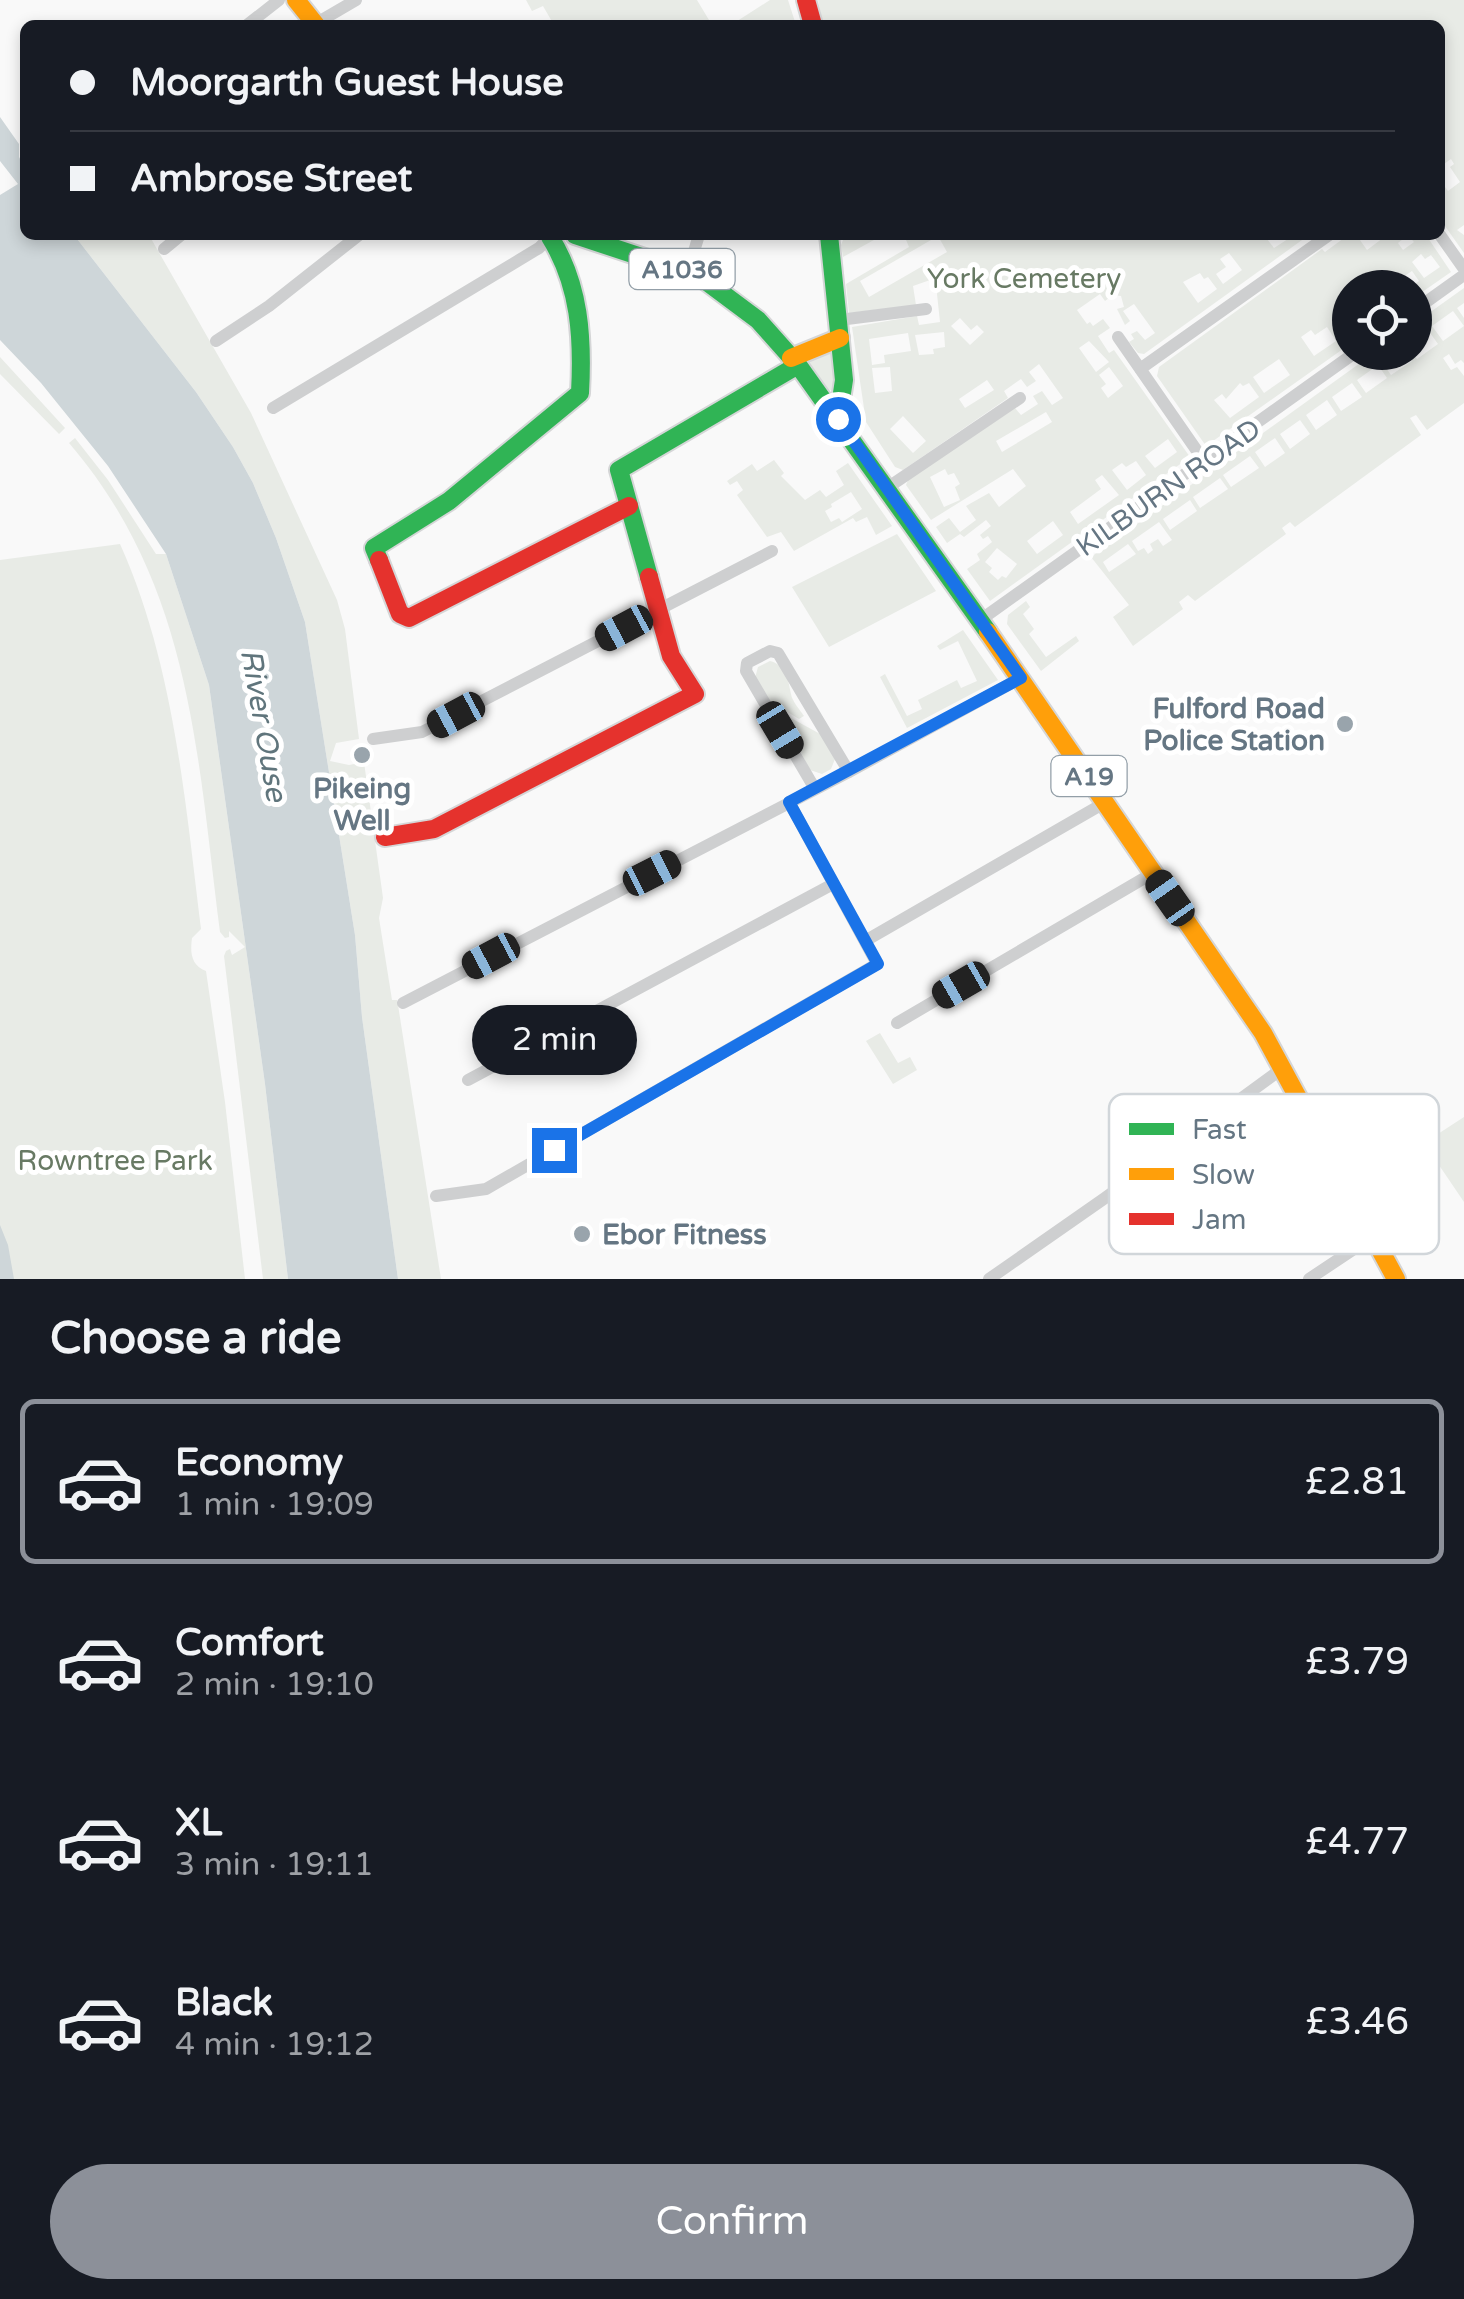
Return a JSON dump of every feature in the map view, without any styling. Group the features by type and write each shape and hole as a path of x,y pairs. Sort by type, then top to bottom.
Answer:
{"main road":[{"path":"296,0 312,20"},
{"path":"553,240 564,258 576,308 583,351 580,392 449,501 374,548 400,614 409,618 629,506"},
{"name":"A1036","path":"591,240 688,271 730,297 794,361 838,419"},
{"path":"830,240 844,394 838,419"},
{"path":"385,837 434,829 696,694 671,656 619,470 840,329"},
{"name":"A19","path":"838,419 1106,802 1298,1094"},
{"name":"A19","path":"1384,1254 1396,1279"}],"street":[{"path":"253,20 279,0"},
{"path":"322,20 356,0"},
{"path":"164,248 174,240"},
{"path":"216,341 353,240"},
{"path":"273,408 547,240"},
{"path":"688,271 697,240"},
{"path":"1140,369 1321,240"},
{"path":"1432,297 1464,272 1443,240"},
{"path":"840,329 926,310"},
{"path":"1118,337 1204,461"},
{"name":"KILBURN ROAD","path":"979,621 1332,369"},
{"path":"886,488 1020,398"},
{"path":"373,739 422,732 772,551"},
{"path":"815,789 746,672 747,663 770,651 778,653 849,772"},
{"path":"403,1003 849,772 1021,678"},
{"path":"436,1196 486,1189 878,964 789,802"},
{"path":"865,941 1106,802"},
{"path":"897,1023 1153,872"},
{"path":"468,1080 833,884"},
{"path":"1248,1094 1284,1068"},
{"path":"989,1279 1109,1196"},
{"path":"1308,1279 1346,1254"}],"green space":[{"path":"526,0 697,0 709,20 551,20 543,6 532,11"},
{"path":"770,0 788,0 794,20 739,20"},
{"path":"818,0 1464,0 1464,225 1457,230 1464,235 1464,253 1445,226 1445,187 1448,191 1460,182 1450,167 1454,164 1451,159 1445,163 1445,20 822,20"},
{"path":"78,240 152,240 251,413 337,600 345,629 359,739 336,743 330,761 349,765 364,762 383,898 379,918 392,1000 397,1000 398,1005 441,1279 398,1279 362,1017 355,935 305,622 253,483 196,392"},
{"name":"York Cemetery","path":"843,240 874,240 843,257"},
{"path":"906,240 931,240 860,281 869,297 947,252 940,240 1268,240 1274,248 1286,240 1302,240 1144,354 1129,342 1134,339 1131,334 1137,331 1145,340 1155,333 1134,304 1123,311 1130,321 1125,325 1117,309 1124,307 1121,296 1113,295 1105,301 1100,294 1077,310 1087,324 1093,326 1103,319 1110,328 1098,336 1109,353 1114,350 1190,457 990,601 967,569 980,560 977,554 992,542 988,536 983,539 980,535 991,526 986,520 964,537 960,534 947,543 936,527 949,518 960,532 976,520 966,506 989,493 999,507 1026,486 1013,469 931,520 906,485 1015,408 1021,415 1038,404 1033,396 1042,391 1052,405 1063,398 1039,364 1029,372 1036,381 1027,387 1021,379 1004,391 1008,398 903,470 895,467 866,422 852,327 917,316 919,325 940,322 940,281 933,279 913,286 916,305 849,313 846,284 909,247","holes":["1229,253 1242,270 1223,284 1216,274 1226,267 1220,259","1200,273 1217,289 1198,303 1183,282","960,318 971,330 977,325 984,332 970,345 951,326","944,332 945,347 933,349 934,354 919,355 915,335","908,333 911,351 884,355 885,363 872,365 869,339","1089,341 1109,362 1096,372 1079,348","890,367 892,391 875,393 872,368","1109,367 1123,386 1108,398 1101,388 1106,384 1099,375","987,380 994,390 965,408 959,399","1046,412 1052,422 1002,452 996,441","903,416 926,441 913,453 890,429","1168,439 1177,452 1155,468 1145,456","1136,461 1146,475 1127,490 1112,470 1122,463 1126,467","945,469 948,475 954,473 960,484 955,487 960,500 944,507 930,477","1102,475 1119,495 1078,524 1070,512 1101,489 1095,480","1053,521 1063,535 1037,554 1027,541","997,548 1017,564 1006,578 998,580 989,572 992,568 985,562"]},
{"path":"1341,240 1360,240 1367,250 1380,240 1402,240 1398,243 1403,250 1412,240 1429,240 1451,272 1432,285 1432,272 1440,267 1431,255 1425,259 1421,254 1412,262 1418,270 1332,270 1332,335 1327,327 1315,335 1311,330 1301,337 1314,356 1332,344 1332,357 1206,446 1157,376 1159,367 1322,249 1325,252","holes":["1279,359 1290,375 1264,393 1253,377","1240,383 1249,383 1259,397 1230,418 1214,400 1222,394 1226,399"]},
{"path":"1464,288 1464,303 1457,308 1464,326 1453,311 1432,326 1432,311"},
{"path":"1432,326 1443,341 1464,326 1464,363 1461,360 1455,364 1449,354 1443,358 1451,370 1457,367 1464,376 1464,403 1427,430 1416,415 1410,418 1421,435 1295,527 1290,522 1282,528 1286,534 1195,601 1188,595 1179,602 1183,609 1133,646 1113,617 1129,605 1091,557 1350,370 1371,370 1357,380 1366,393 1387,378 1381,370 1391,375 1398,370 1432,370 1432,348 1438,344 1432,336","holes":["1352,383 1362,397 1341,411 1332,397","1327,400 1337,415 1316,430 1306,415","1300,420 1310,434 1290,449 1280,434","1275,438 1285,453 1265,467 1255,452","1250,456 1259,468 1231,487 1223,475","1220,478 1228,489 1200,508 1193,497","1190,500 1197,511 1170,530 1163,519","1159,522 1172,540 1163,546 1158,539 1150,544 1153,550 1148,554 1144,548 1138,551 1132,541","1128,544 1136,554 1109,572 1103,562"]},
{"path":"832,347 836,382 833,391 827,389 807,360"},
{"path":"0,357 65,428 59,434 0,374"},
{"path":"75,438 108,480 156,554 166,554 209,685 265,1084 288,1279 263,1279 224,956 230,949 232,955 245,947 229,931 225,938 220,932 195,737 182,675 165,614 141,555 110,498 69,443"},
{"path":"774,460 784,473 781,476 805,500 820,490 826,497 844,485 836,471 848,463 892,526 876,535 867,517 856,522 853,518 794,551 781,532 767,537 737,495 743,490 737,481 730,485 727,481 752,464 757,471","holes":["851,492 862,509 842,522 839,518 831,522 825,511"]},
{"path":"897,534 936,591 829,647 792,587"},
{"name":"Rowntree Park","path":"120,544 153,637 175,733 201,929 192,938 192,953 194,962 206,971 245,1279 0,1279 0,560"},
{"path":"1026,601 1030,607 1023,614 1034,629 1029,634 1046,657 1076,636 1079,641 1041,671 1007,624 1008,615"},
{"path":"963,630 998,680 907,728 880,677 885,674 907,716 922,709 918,700 957,680 961,688 977,681 958,641 940,650 937,646"},
{"path":"770,661 785,673 793,700 804,716 799,719 768,700 755,678 758,667"},
{"path":"782,713 822,735 835,759 831,769 822,774 810,770"},
{"path":"880,1033 898,1063 910,1057 917,1070 893,1084 866,1041"},
{"path":"1464,1117 1464,1202 1439,1165 1439,1133"}],"water":[{"name":"River Ouse","path":"0,117 19,144 20,240 78,240 196,392 233,447 276,538 305,622 355,935 362,1017 398,1279 288,1279 209,685 166,554 108,466 41,383 0,340 0,195 18,184 0,161"},
{"path":"0,1225 8,1245 14,1279 0,1279"}],"traffic: fast":[{"path":"379,560 374,548 449,501 580,393 577,312 568,274 552,240"},
{"path":"590,240 699,276 758,320 798,365 988,632"},
{"path":"830,240 844,380 838,419"},
{"path":"649,577 619,470 798,365"}],"traffic: slow":[{"path":"296,0 312,20"},
{"path":"791,358 840,338"},
{"path":"988,632 1263,1033 1296,1094"},
{"path":"1382,1254 1396,1279"}],"traffic: jam":[{"path":"806,0 812,20"},
{"path":"379,560 400,614 409,618 629,506"},
{"path":"385,837 434,829 695,694 671,656 649,577"}],"place":[{"name":"Fulford Road Police Station","path":"1345,724"},
{"name":"Pikeing Well","path":"362,755"},
{"name":"Ebor Fitness","path":"582,1234"}],"route":[{"path":"554,1150 878,964 789,802 1021,678 838,419"}]}
